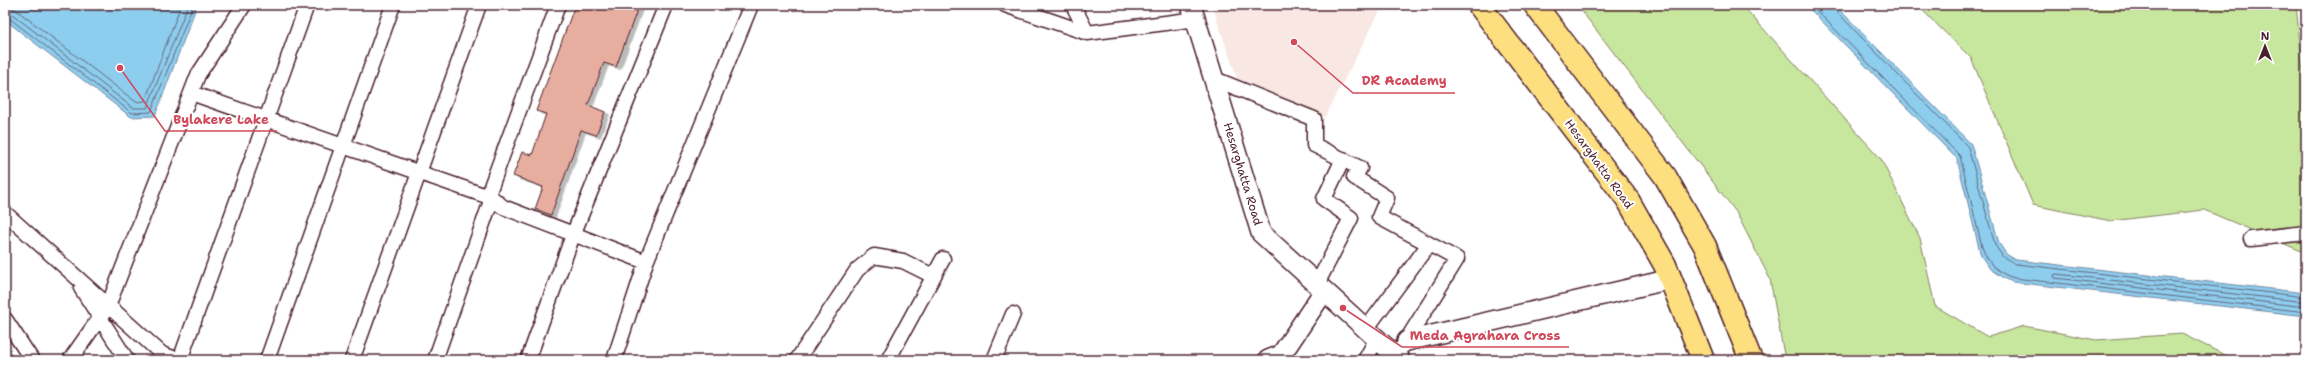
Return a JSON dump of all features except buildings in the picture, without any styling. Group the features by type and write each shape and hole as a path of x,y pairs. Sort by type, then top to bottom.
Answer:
{"main road":[{"name":"Hesarghatta Road","path":"1479,5 1628,200 1671,279 1703,360"},
{"path":"1535,5 1665,176 1704,246 1751,360"},
{"name":"Hesarghatta Road","path":"1194,12 1212,78 1261,233 1398,358"},
{"path":"1407,341 1671,279"},
{"path":"1268,360 1281,355 1321,287"}],"street":[{"path":"70,360 108,306 198,75 244,5"},
{"path":"5,213 162,354 179,360 307,5"},
{"path":"267,360 393,5"},
{"path":"352,360 479,5"},
{"path":"435,360 492,198 489,192 506,142 558,5"},
{"path":"528,360 573,235 666,5"},
{"path":"614,360 646,262 751,5"},
{"path":"1005,5 1087,33 1194,12"},
{"path":"1073,5 1087,33"},
{"path":"1212,78 1314,119 1314,145 1360,168 1354,177 1387,198 1379,217 1457,259 1398,358"},
{"path":"191,93 492,198 503,206 573,235 646,262"},
{"path":"1321,287 1350,218 1324,199 1343,159"},
{"path":"2251,239 2306,233"},
{"path":"1365,360 1374,344 1373,335 1429,244"},
{"path":"797,360 857,270 874,256 903,261 933,276"},
{"path":"888,360 943,259"},
{"path":"71,272 127,360"},
{"path":"994,360 1013,314"},
{"path":"5,319 32,360"}],"shaded area":[{"path":"1212,5 1383,5 1325,117 1237,78"}],"green space":[{"path":"1577,5 1742,5 1881,159 1920,238 1935,306 1988,337 2024,326 2096,340 2182,334 2235,360 1785,360 1770,279 1736,212"},
{"path":"1917,5 2296,5 2306,100 2306,253 2204,210 2111,221 2033,205 1971,58"}],"water":[{"path":"5,5 197,5 155,116 131,117 5,20"},
{"path":"1806,5 1835,5 1971,144 1999,243 2006,254 2016,260 2306,293 2306,316 2013,282 2005,279 1990,269 1981,256 1957,159"}],"place":[{"name":"DR Academy","path":"1294,42"},
{"name":"Bylakere Lake","path":"120,68"},
{"name":"Meda Agrahara Cross","path":"1343,308"}]}
